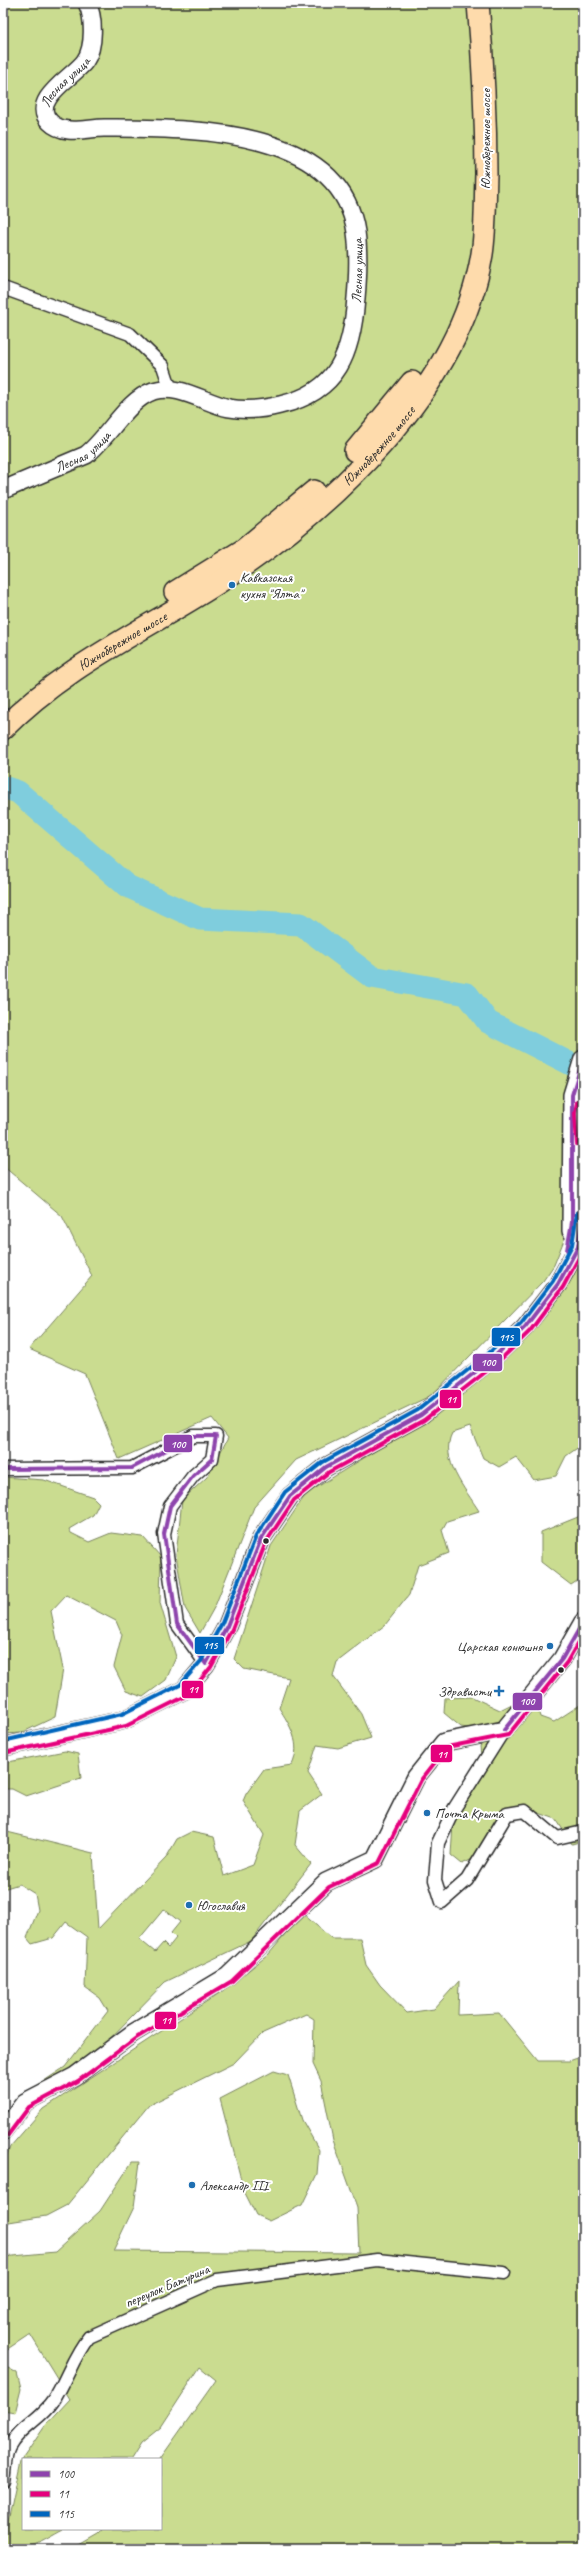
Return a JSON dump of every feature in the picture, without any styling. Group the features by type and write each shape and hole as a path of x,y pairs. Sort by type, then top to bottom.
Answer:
{"highway":[{"name":"Южнобережное шоссе","path":"3,710 45,675 243,550 286,516 358,448 388,413 434,352 455,314 460,298 476,203 472,72 466,3"},
{"name":"Южнобережное шоссе","path":"3,729 50,688 118,642 215,585 294,529 366,461 399,423 438,369 455,339 468,309 482,255 485,218 486,114 478,3"}],"street":[{"name":"Лесная улица","path":"3,490 86,454 96,447 127,410 153,391 171,390 230,408 248,409 268,408 294,402 312,394 325,384 340,366 354,330 359,268 356,233 350,206 338,186 315,167 283,148 211,132 102,128 63,130 51,123 45,115 45,102 55,88 86,60 92,36 93,14 87,3"},
{"path":"3,288 130,334 163,366 171,390"},
{"path":"203,1661 260,1525 275,1503 297,1481 338,1451 420,1408 464,1372 494,1345 541,1293 562,1260 569,1244 572,1222 572,1095 583,1060"},
{"path":"583,1103 581,1113 583,1144"},
{"path":"3,1747 124,1720 184,1690 227,1626 261,1539 290,1496 326,1466 421,1415 492,1358 514,1337 558,1284 578,1247 583,1214"},
{"path":"3,1468 132,1468 193,1436 216,1436 212,1459 194,1476 170,1506 164,1534 177,1624 203,1661"},
{"path":"583,1622 562,1659 504,1730 454,1809 438,1843 435,1880 442,1902 467,1880 508,1814 525,1811 557,1838 583,1832"},
{"path":"3,2131 25,2102 75,2076 133,2033 228,1976 326,1882 375,1859 416,1777 444,1742 504,1730"},
{"name":"переулок Батурина","path":"3,2480 8,2448 21,2430 45,2412 54,2399 76,2352 89,2337 217,2280 377,2260 504,2273"}],"green space":[{"path":"3,3 583,3 583,1044 567,1079 564,1127 566,1235 554,1265 543,1281 432,1395 296,1460 254,1507 215,1606 200,1633 185,1608 176,1555 182,1500 207,1477 228,1438 212,1418 119,1459 85,1374 29,1349 92,1276 62,1216 3,1166"},
{"path":"583,1252 583,1444 566,1456 556,1476 534,1480 516,1457 499,1467 483,1458 470,1427 452,1433 449,1443 451,1464 461,1484 479,1511 447,1521 442,1530 449,1553 418,1565 409,1595 385,1625 337,1662 333,1676 361,1714 371,1738 338,1748 317,1745 308,1773 322,1794 300,1811 295,1845 311,1864 251,1941 165,1982 99,2050 51,2085 38,2085 65,2067 108,2011 100,1998 85,1987 87,1937 66,1922 53,1938 32,1944 27,1938 38,1910 35,1894 19,1884 3,1889 3,1831 93,1853 98,1929 166,1858 177,1839 191,1832 214,1837 224,1876 253,1865 264,1835 243,1801 246,1794 264,1769 292,1765 296,1750 291,1728 279,1708 289,1678 244,1669 234,1659 271,1546 306,1494 444,1408 466,1385 504,1360 548,1313 573,1277","holes":["164,1909 180,1922 171,1933 176,1938 168,1948 163,1943 155,1952 139,1939"]},
{"path":"3,1477 44,1480 93,1497 99,1503 93,1515 69,1529 71,1533 89,1542 111,1533 143,1537 161,1557 160,1603 176,1657 166,1680 143,1697 126,1691 114,1667 122,1635 116,1621 66,1595 51,1611 63,1669 55,1717 21,1733 3,1734"},
{"path":"583,1512 583,1577 571,1585 541,1562 541,1532 578,1517"},
{"path":"534,1693 540,1717 554,1722 583,1703 583,1841 572,1844 556,1819 519,1806 492,1832 481,1855 462,1864 451,1855 453,1823 483,1776 480,1746 496,1732 461,1727 444,1713 445,1698 472,1697 500,1710"},
{"path":"65,1751 78,1754 81,1778 26,1796 12,1789 3,1789 3,1763"},
{"path":"303,1914 331,1938 360,1938 366,1965 380,1985 407,2013 434,2009 459,1981 458,2015 499,2013 538,2061 569,2061 583,2056 583,2549 73,2549 99,2534 103,2530 162,2530 162,2458 161,2458 216,2380 200,2367 161,2427 141,2443 132,2458 23,2458 45,2426 70,2399 30,2334 3,2352 3,2257 55,2252 100,2211 132,2162 140,2162 134,2207 113,2251 359,2253 357,2207 333,2140 321,2081 313,2064 314,2019 306,2014 263,2033 234,2063 149,2105 67,2205 46,2216 9,2222 3,2227 3,2165 10,2147 43,2109 221,1992 268,1955"},
{"path":"274,2071 288,2075 302,2120 319,2150 317,2174 302,2205 269,2221 256,2215 244,2191 220,2099"},
{"path":"3,2368 8,2368 17,2373 21,2389 15,2413 3,2411"},
{"path":"22,2460 22,2530 61,2530 34,2544 12,2547 3,2545"}],"waterway":[{"path":"3,787 18,792 127,886 200,919 301,924 372,977 467,994 488,1022 573,1065"}],"transit line":[{"name":"100","path":"567,1250 572,1222 572,1095 583,1059"},
{"name":"11","path":"577,1102 575,1113 577,1144"},
{"name":"115","path":"3,1741 122,1714 180,1685 201,1661 222,1623 256,1536 285,1492 323,1462 418,1410 489,1353 521,1323 553,1281 572,1245 577,1213"},
{"name":"100","path":"3,1469 132,1468 193,1436 216,1436 212,1459 193,1476 170,1506 164,1534 177,1624 206,1664 227,1626 261,1539 290,1496 326,1467 421,1415 493,1358 525,1327 558,1284 578,1247 583,1214"},
{"name":"11","path":"4,1753 126,1726 188,1695 211,1667 232,1629 266,1542 294,1500 329,1472 424,1420 497,1363 530,1331 563,1287 583,1250"},
{"name":"100","path":"504,1730 562,1659 583,1622"},
{"name":"11","path":"8,2135 29,2107 78,2081 136,2038 232,1981 329,1887 379,1863 421,1780 447,1747 508,1735 567,1662 583,1634"}],"place":[{"name":"Кавказская кухня \"Ялта\"","path":"232,585"},
{"name":"Царская конюшня","path":"550,1646"},
{"name":"Здрависти","path":"499,1691"},
{"name":"Почта Крыма","path":"427,1813"},
{"name":"Югославия","path":"189,1905"},
{"name":"Александр III","path":"192,2185"}]}
